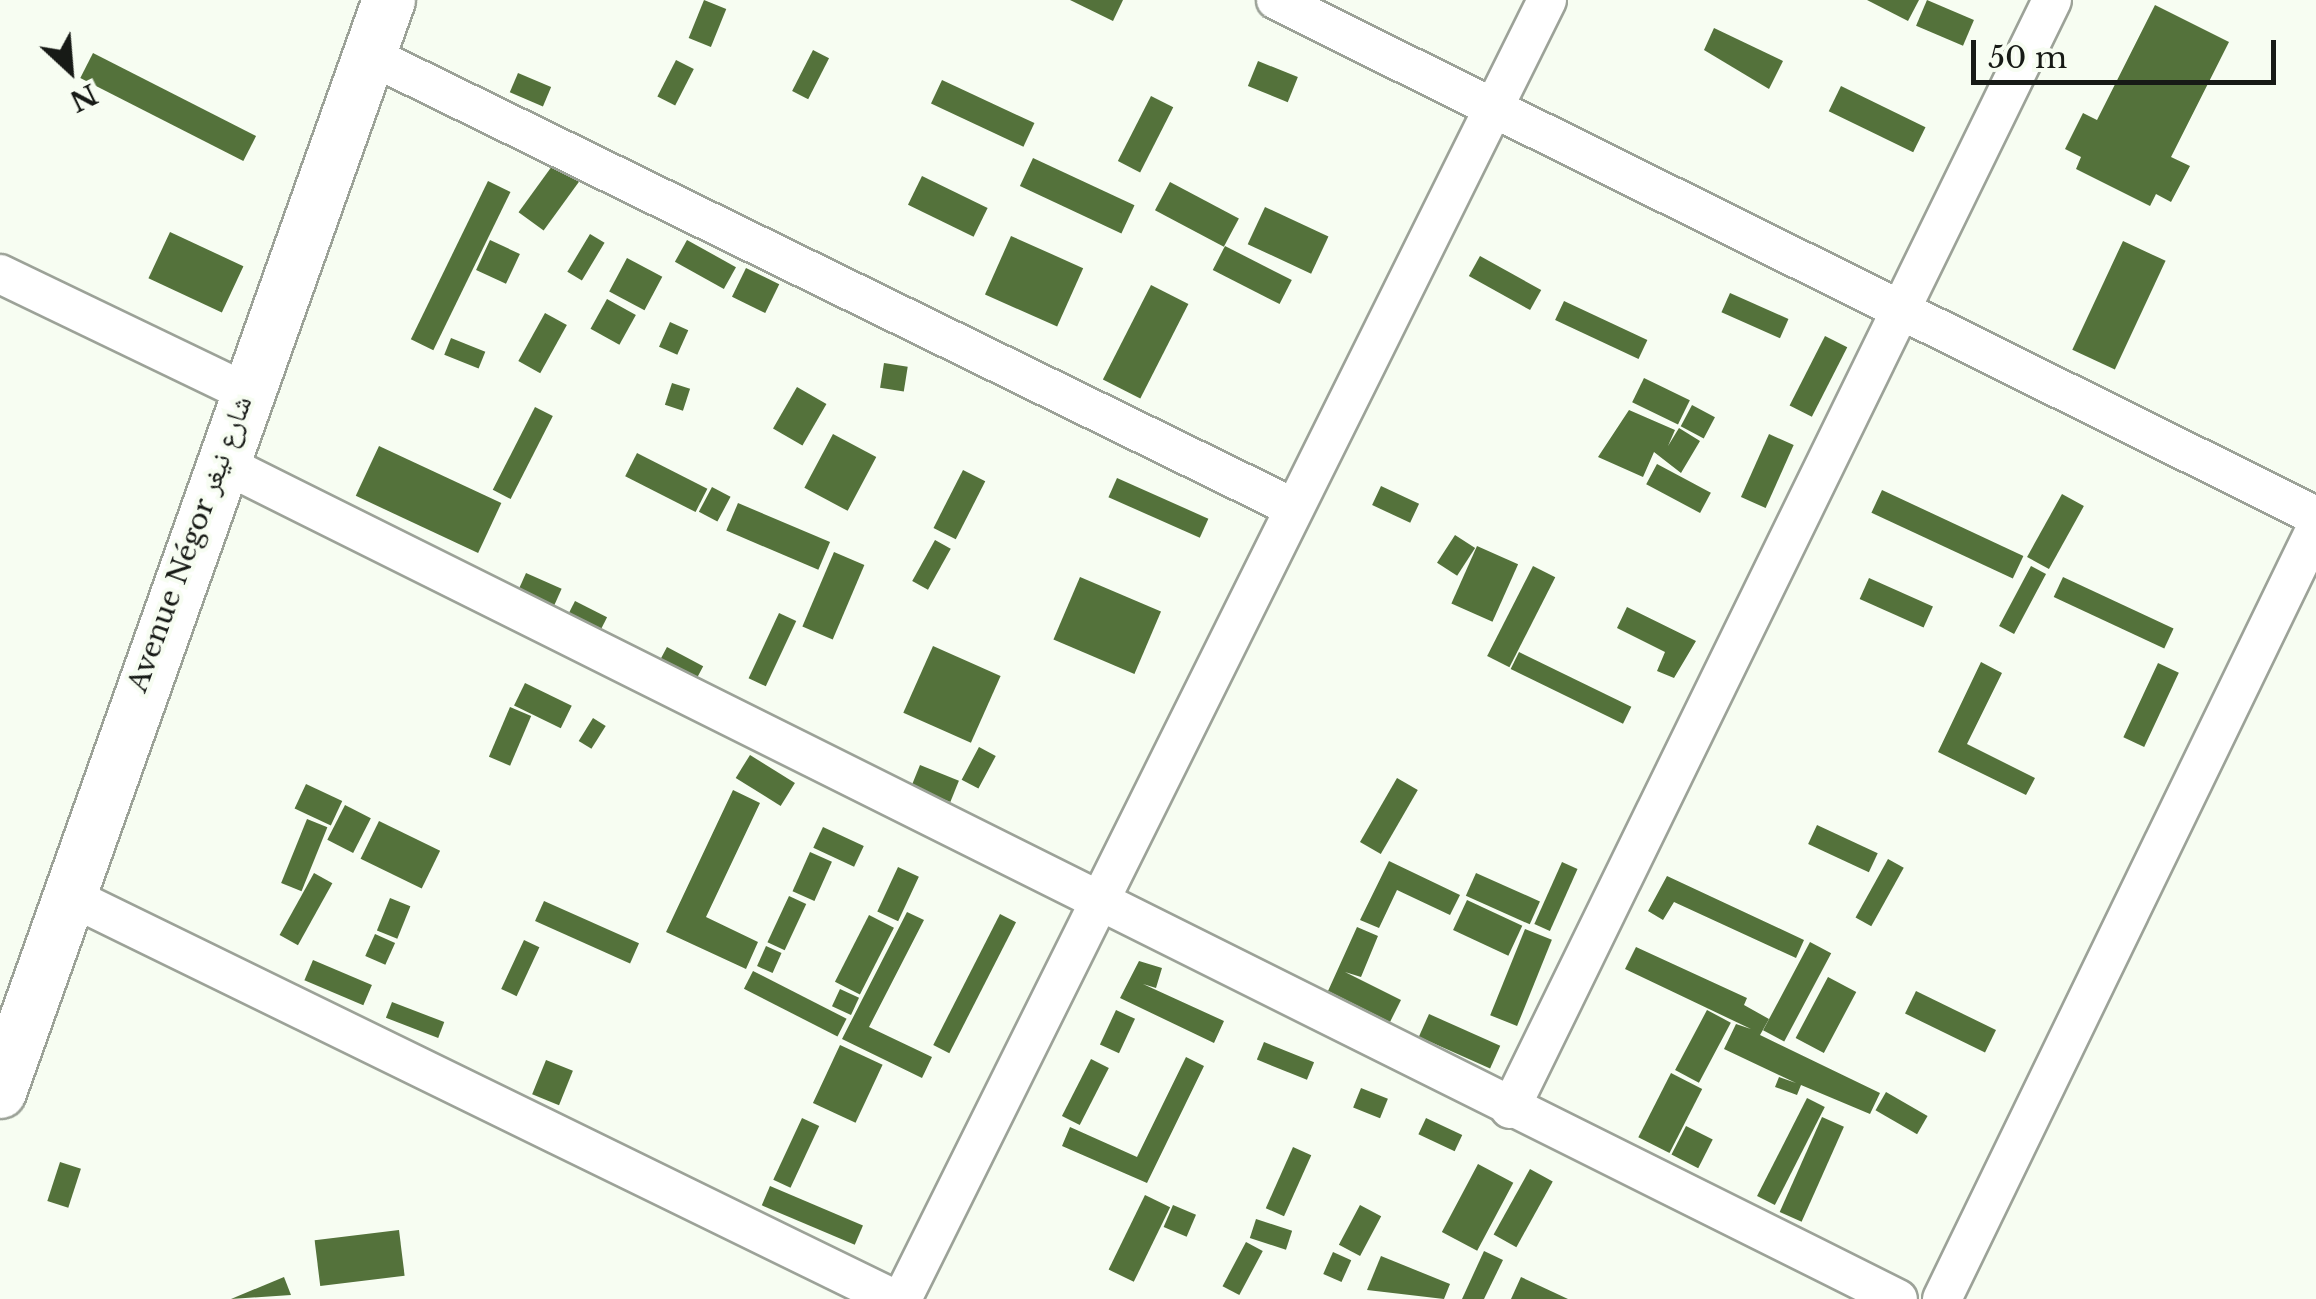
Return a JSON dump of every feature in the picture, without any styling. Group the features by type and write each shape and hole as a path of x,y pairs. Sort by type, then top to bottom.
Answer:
{"main road":[{"name":"Avenue Négor شارع نيغر","path":"0,1092 220,462 389,0"}],"street":[{"path":"1276,0 1904,306 2316,516"},
{"path":"902,1299 1547,0"},
{"path":"1510,1109 2052,0"},
{"path":"369,55 1292,507"},
{"path":"0,274 245,392"},
{"path":"220,462 1096,906 1898,1299"},
{"path":"1942,1299 2316,528"},
{"path":"67,895 894,1299"}],"building":[{"path":"704,0 726,9 711,47 689,38"},
{"path":"1070,0 1123,0 1113,21"},
{"path":"1867,0 1919,0 1908,21"},
{"path":"1927,0 1974,20 1963,46 1916,26"},
{"path":"2155,5 2229,42 2171,157 2190,166 2171,202 2156,194 2150,206 2076,169 2081,157 2065,149 2083,113 2097,120"},
{"path":"1714,28 1783,61 1769,89 1704,50"},
{"path":"813,50 829,58 808,99 792,91"},
{"path":"93,53 256,136 243,161 80,78"},
{"path":"676,60 694,69 675,106 657,97"},
{"path":"1258,61 1298,77 1288,102 1248,86"},
{"path":"518,73 551,87 543,106 510,92"},
{"path":"942,80 1034,123 1023,147 931,104"},
{"path":"1841,86 1925,127 1913,152 1829,111"},
{"path":"1151,96 1173,107 1140,172 1118,161"},
{"path":"1033,158 1135,205 1121,233 1020,186"},
{"path":"555,162 580,180 544,230 519,212"},
{"path":"922,176 988,208 974,237 908,205"},
{"path":"488,181 510,192 433,350 411,339"},
{"path":"1170,182 1239,219 1224,247 1155,210"},
{"path":"1265,207 1328,237 1311,274 1248,244"},
{"path":"170,232 243,266 222,312 148,278"},
{"path":"590,234 605,243 582,280 567,272"},
{"path":"1011,236 1083,268 1057,327 985,294"},
{"path":"490,240 520,254 506,284 476,270"},
{"path":"687,240 736,267 724,289 675,262"},
{"path":"2123,241 2166,261 2115,370 2072,350"},
{"path":"1225,246 1292,280 1280,304 1213,270"},
{"path":"1480,256 1541,290 1530,310 1469,276"},
{"path":"627,258 662,277 644,310 609,292"},
{"path":"746,268 779,284 765,313 732,297"},
{"path":"1151,285 1188,304 1140,399 1103,379"},
{"path":"1730,293 1788,319 1780,338 1721,312"},
{"path":"607,299 636,315 619,345 591,329"},
{"path":"1564,301 1647,340 1639,359 1555,320"},
{"path":"545,313 567,325 540,373 518,361"},
{"path":"670,322 688,330 677,355 659,347"},
{"path":"1825,336 1847,347 1812,417 1790,405"},
{"path":"451,338 485,352 479,369 444,355"},
{"path":"884,363 908,367 904,391 880,388"},
{"path":"1644,378 1690,400 1678,425 1632,402"},
{"path":"672,383 690,389 683,411 665,405"},
{"path":"797,387 826,404 802,446 773,429"},
{"path":"1692,405 1715,417 1704,438 1681,426"},
{"path":"535,407 553,416 511,499 493,490"},
{"path":"1629,410 1675,430 1668,446 1679,428 1700,441 1681,473 1654,452 1643,477 1598,457"},
{"path":"833,434 876,457 848,511 804,488"},
{"path":"1769,434 1794,445 1766,508 1741,497"},
{"path":"379,446 501,503 478,553 356,496"},
{"path":"637,453 707,489 696,512 625,476"},
{"path":"1657,464 1711,493 1700,513 1646,484"},
{"path":"963,470 985,481 956,539 933,528"},
{"path":"1117,478 1208,519 1200,538 1108,497"},
{"path":"1381,486 1419,504 1410,523 1372,505"},
{"path":"712,487 731,497 717,522 699,512"},
{"path":"1882,490 2023,556 2013,579 1871,513"},
{"path":"2062,494 2084,506 2049,569 2027,557"},
{"path":"738,503 830,542 818,570 726,531"},
{"path":"1455,535 1475,548 1457,576 1437,563"},
{"path":"935,540 951,549 928,590 912,581"},
{"path":"1477,546 1518,564 1492,622 1451,604"},
{"path":"834,552 864,565 833,639 802,627"},
{"path":"1533,566 1555,577 1509,667 1487,656"},
{"path":"2031,566 2046,574 2014,634 1999,626"},
{"path":"526,573 562,589 551,613 515,597"},
{"path":"1080,577 1161,611 1134,674 1053,640"},
{"path":"2063,577 2174,629 2164,648 2054,597"},
{"path":"1869,578 1933,606 1924,627 1860,599"},
{"path":"575,601 607,617 598,634 566,618"},
{"path":"1627,607 1696,641 1674,678 1657,671 1665,652 1617,628"},
{"path":"779,613 796,621 766,686 749,678"},
{"path":"933,646 1001,676 971,743 903,713"},
{"path":"667,647 703,666 694,683 658,664"},
{"path":"1519,652 1631,707 1623,724 1511,669"},
{"path":"1981,662 2002,673 1967,744 2035,778 2026,795 1938,752"},
{"path":"2158,663 2179,673 2144,747 2123,737"},
{"path":"525,683 572,706 561,728 514,705"},
{"path":"510,707 531,716 510,766 489,757"},
{"path":"593,718 606,726 591,749 579,741"},
{"path":"979,747 996,756 978,789 962,780"},
{"path":"750,755 795,783 781,806 736,778"},
{"path":"920,765 959,781 950,802 911,786"},
{"path":"1397,778 1418,790 1381,854 1360,842"},
{"path":"306,784 342,801 331,825 295,808"},
{"path":"733,790 760,803 706,917 758,942 746,969 666,932"},
{"path":"345,805 371,818 353,853 327,840"},
{"path":"307,819 327,827 302,891 281,883"},
{"path":"379,821 440,851 422,889 361,859"},
{"path":"1817,825 1878,853 1869,872 1808,844"},
{"path":"823,827 864,846 854,867 813,848"},
{"path":"810,852 832,862 814,901 793,891"},
{"path":"1888,859 1904,868 1871,926 1856,918"},
{"path":"1389,861 1460,895 1450,915 1397,890 1379,928 1360,920"},
{"path":"1562,862 1578,869 1550,931 1534,924"},
{"path":"898,867 919,877 898,921 877,911"},
{"path":"314,873 332,883 298,945 280,935"},
{"path":"1476,873 1540,901 1530,924 1466,896"},
{"path":"1667,876 1804,940 1796,958 1674,902 1663,920 1648,911"},
{"path":"789,896 806,904 785,950 767,942"},
{"path":"390,898 410,906 397,939 377,930"},
{"path":"1467,900 1522,926 1508,956 1453,930"},
{"path":"544,901 639,943 630,963 535,921"},
{"path":"907,912 924,920 869,1027 932,1057 922,1078 842,1039"},
{"path":"1000,914 1016,922 949,1053 933,1045"},
{"path":"869,915 894,928 860,995 835,982"},
{"path":"1357,927 1378,936 1361,977 1345,972 1401,1000 1390,1022 1328,991"},
{"path":"1525,929 1552,940 1517,1026 1490,1015"},
{"path":"375,934 395,943 385,965 365,956"},
{"path":"524,940 539,947 517,996 501,989"},
{"path":"1810,942 1831,953 1784,1042 1763,1030"},
{"path":"766,946 782,953 773,973 757,966"},
{"path":"1636,947 1747,998 1744,1005 1769,1019 1760,1035 1880,1093 1870,1114 1801,1085 1797,1095 1775,1087 1779,1077 1796,1083 1724,1049 1736,1024 1751,1029 1625,969"},
{"path":"313,960 372,985 363,1005 304,980"},
{"path":"1139,961 1162,968 1156,988 1143,984 1224,1021 1214,1043 1120,998"},
{"path":"753,971 847,1019 837,1036 744,989"},
{"path":"1828,977 1856,992 1824,1053 1796,1038"},
{"path":"840,989 859,998 851,1015 832,1006"},
{"path":"1916,991 1996,1030 1985,1052 1905,1013"},
{"path":"392,1002 444,1022 438,1038 386,1018"},
{"path":"1116,1010 1135,1019 1119,1053 1100,1044"},
{"path":"1707,1010 1731,1023 1699,1083 1675,1070"},
{"path":"1429,1014 1500,1046 1490,1069 1419,1037"},
{"path":"1264,1042 1314,1062 1307,1080 1257,1060"},
{"path":"840,1045 883,1065 856,1123 813,1103"},
{"path":"1186,1057 1204,1066 1147,1183 1062,1146 1070,1127 1137,1157"},
{"path":"1091,1059 1109,1068 1080,1125 1062,1116"},
{"path":"546,1060 573,1071 559,1105 532,1094"},
{"path":"1671,1073 1702,1089 1669,1153 1638,1137"},
{"path":"1361,1088 1388,1099 1380,1118 1353,1107"},
{"path":"1886,1092 1928,1116 1917,1134 1876,1110"},
{"path":"1807,1098 1825,1107 1775,1205 1757,1196"},
{"path":"1822,1117 1844,1127 1802,1222 1780,1212"},
{"path":"802,1118 819,1126 790,1188 773,1180"},
{"path":"1426,1118 1462,1135 1455,1151 1418,1134"},
{"path":"1686,1126 1713,1140 1698,1168 1671,1155"},
{"path":"1293,1147 1311,1155 1284,1216 1266,1208"},
{"path":"60,1162 81,1169 68,1208 47,1201"},
{"path":"1478,1164 1513,1183 1477,1251 1442,1232"},
{"path":"1530,1169 1553,1182 1516,1247 1494,1235"},
{"path":"770,1186 863,1225 855,1245 762,1205"},
{"path":"1145,1195 1170,1207 1134,1282 1109,1270"},
{"path":"1173,1205 1196,1215 1187,1237 1164,1227"},
{"path":"1360,1205 1381,1216 1360,1256 1339,1245"},
{"path":"1256,1219 1292,1231 1286,1250 1250,1238"},
{"path":"399,1230 405,1276 320,1286 315,1240"},
{"path":"1246,1242 1263,1251 1239,1295 1223,1286"},
{"path":"1484,1251 1503,1260 1484,1299 1462,1299"},
{"path":"1333,1252 1351,1260 1342,1282 1323,1274"},
{"path":"1381,1256 1450,1284 1444,1299 1367,1290"},
{"path":"284,1277 291,1295 231,1299"},
{"path":"1521,1277 1568,1299 1511,1299"}]}
